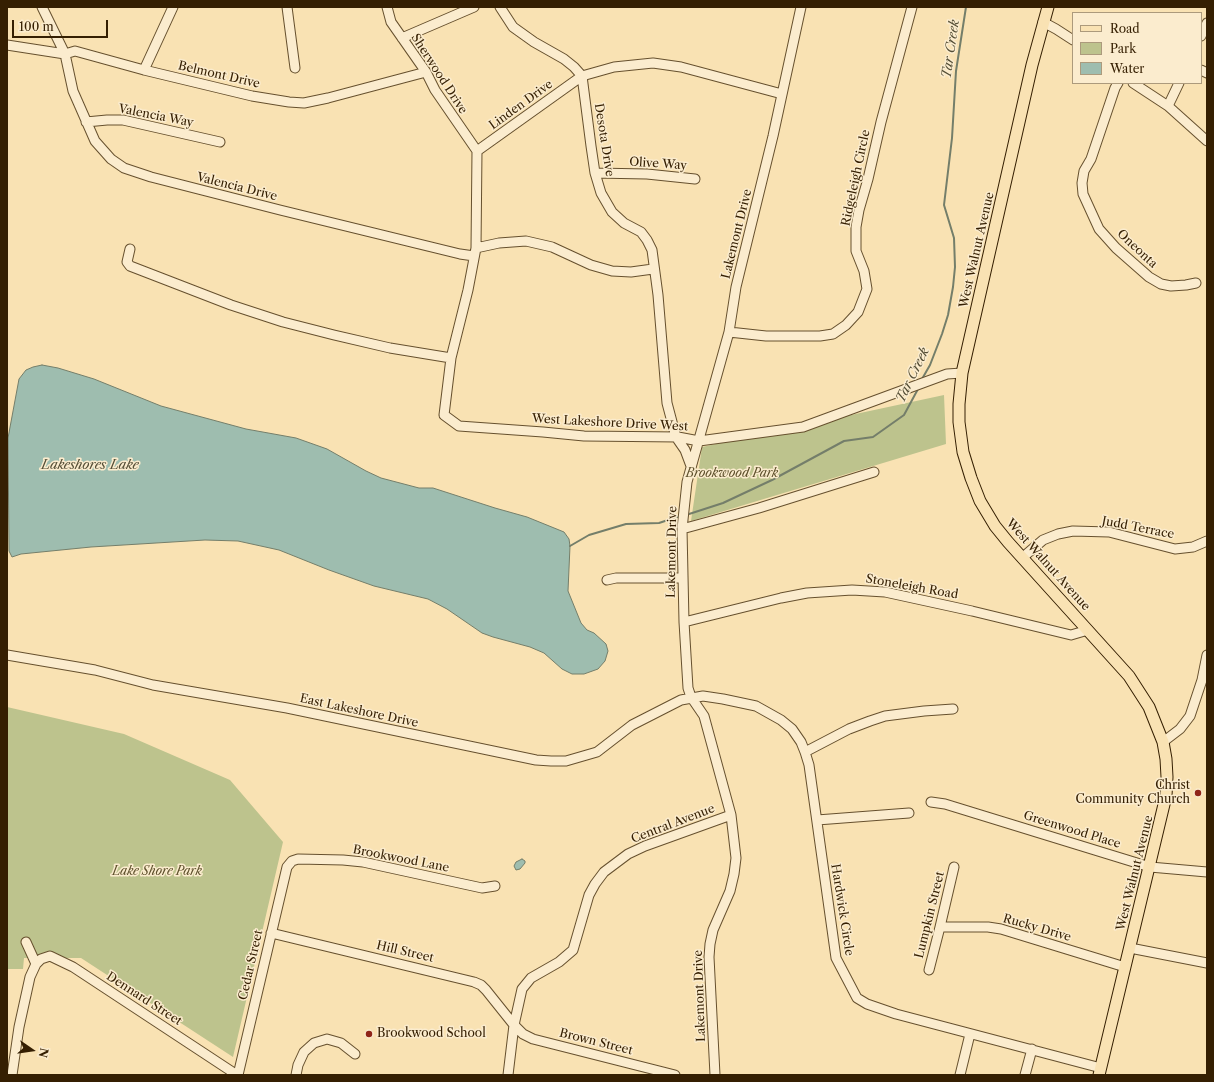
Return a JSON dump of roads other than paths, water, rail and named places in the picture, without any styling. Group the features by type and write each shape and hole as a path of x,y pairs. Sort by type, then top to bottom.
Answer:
{"main road":[{"name":"West Walnut Avenue","path":"1048,7 1043,22 962,373 959,396 959,422 963,452 971,478 980,501 995,526 1129,676 1149,707 1163,742 1166,759 1166,796 1100,1072"}],"street":[{"name":"Valencia Drive","path":"42,7 65,54 73,91 95,141 111,159 124,168 151,177 460,254 475,252 499,243 526,241 552,247 591,265 612,271 631,272 653,269"},
{"path":"144,70 173,7"},
{"path":"287,7 295,68"},
{"name":"Sherwood Drive","path":"387,7 391,22 426,72 436,90 477,151"},
{"path":"402,38 474,7"},
{"path":"500,7 513,27 534,42 564,59 582,76"},
{"name":"Lakemont Drive","path":"715,1075 709,957 710,944 713,930 725,905 734,874 736,858 731,815 704,716 688,688 682,578 682,529 687,482 729,332 736,287 773,136 801,7"},
{"name":"Ridgeleigh Circle","path":"729,332 766,336 827,335 833,334 846,325 858,312 867,289 864,271 856,251 856,227 859,210 912,7"},
{"path":"1043,22 1072,39"},
{"path":"1202,34 1207,23"},
{"name":"Belmont Drive","path":"7,45 65,54 75,51 144,70 252,96 304,102 426,72"},
{"name":"Linden Drive","path":"477,151 582,76 614,67 653,63 681,67 782,94"},
{"name":"Desota Drive","path":"582,76 595,173 601,193 612,212 624,223 641,232 652,250 653,269 658,295 667,403 676,437 686,450 691,467"},
{"name":"Oneonta","path":"1117,84 1091,159 1084,171 1082,183 1083,194 1100,229 1116,248 1149,278 1161,284 1171,286 1186,286 1196,283"},
{"path":"1135,84 1168,106 1207,141"},
{"path":"1168,106 1179,84"},
{"name":"Valencia Way","path":"86,122 124,120 220,142"},
{"path":"130,249 127,262 130,266 231,305 283,322 334,335 390,348 451,358 468,290 475,252 477,151"},
{"name":"Olive Way","path":"595,173 646,174 695,179"},
{"name":"West Lakeshore Drive West","path":"451,358 444,415 460,426 584,436 676,437 699,441 803,427 947,374 962,373"},
{"path":"682,529 759,508 874,472"},
{"name":"Judd Terrace","path":"1022,558 1043,540 1058,534 1074,531 1108,532 1175,549 1193,547 1207,541"},
{"path":"607,580 616,578 682,578"},
{"name":"Stoneleigh Road","path":"684,622 781,598 808,593 870,590 896,594 972,611 1071,635 1088,630"},
{"name":"East Lakeshore Drive","path":"7,655 95,670 153,685 287,708 551,762 566,761 597,752 632,725 681,700 692,697"},
{"path":"1163,742 1185,723 1190,716 1205,680 1207,655"},
{"name":"Hardwick Circle","path":"692,697 703,696 756,706 781,720 792,729 801,742 809,764 836,958 857,998 867,1004 896,1014 1032,1050 1100,1072"},
{"path":"805,752 849,729 870,720 885,716 953,709"},
{"name":"Greenwood Place","path":"932,802 945,804 1150,867 1207,872"},
{"path":"817,820 909,813"},
{"name":"Central Avenue","path":"508,1075 514,1025 522,989 531,978 559,962 574,950 589,895 604,872 628,854 645,846 731,815"},
{"name":"Brookwood Lane","path":"292,861 298,859 363,862 482,888 495,886"},
{"name":"Cedar Street","path":"237,1075 287,867 292,861"},
{"name":"Lumpkin Street","path":"929,970 954,867"},
{"name":"Rucky Drive","path":"940,927 988,927 1001,929 1125,967"},
{"name":"Hill Street","path":"271,933 474,982 481,985 486,990 514,1025"},
{"path":"12,1075 20,1020 30,977 36,964 26,942"},
{"path":"1130,948 1207,963"},
{"name":"Dennard Street","path":"36,964 42,959 50,956 73,967 237,1075"},
{"name":"Brown Street","path":"514,1025 524,1034 532,1038 675,1075"},
{"path":"960,1075 970,1034"},
{"path":"296,1075 298,1065 304,1052 314,1043 327,1039 341,1043 355,1054"},
{"path":"1025,1075 1032,1050"}],"water":[{"name":"Lakeshores Lake","path":"42,365 58,368 94,379 161,406 246,429 296,438 327,449 381,478 419,488 433,488 527,517 564,532 569,539 570,546 568,591 581,623 587,630 594,633 606,644 608,651 605,661 598,669 584,674 572,674 562,669 544,653 530,647 482,633 447,609 428,599 374,586 279,550 238,541 205,540 91,547 21,554 12,557 9,551 8,438 19,379 26,370"},
{"path":"522,859 525,863 520,869 516,870 514,866 516,862"}],"waterway":[{"name":"Tar Creek","path":"922,379 930,365 942,334 948,315 953,287 955,267 954,238 944,205 952,138 956,71 966,7"},
{"name":"Tar Creek","path":"686,515 723,503 772,480 844,441 873,437 904,415 918,389"},
{"name":"Tar Creek","path":"570,546 589,535 626,524 659,523 680,516"}],"place":[{"name":"Christ Community Church","path":"1198,793"},
{"name":"Brookwood School","path":"369,1034"}],"park label":[{"name":"Brookwood Park","path":"732,474"},
{"name":"Lake Shore Park","path":"157,872"}]}
